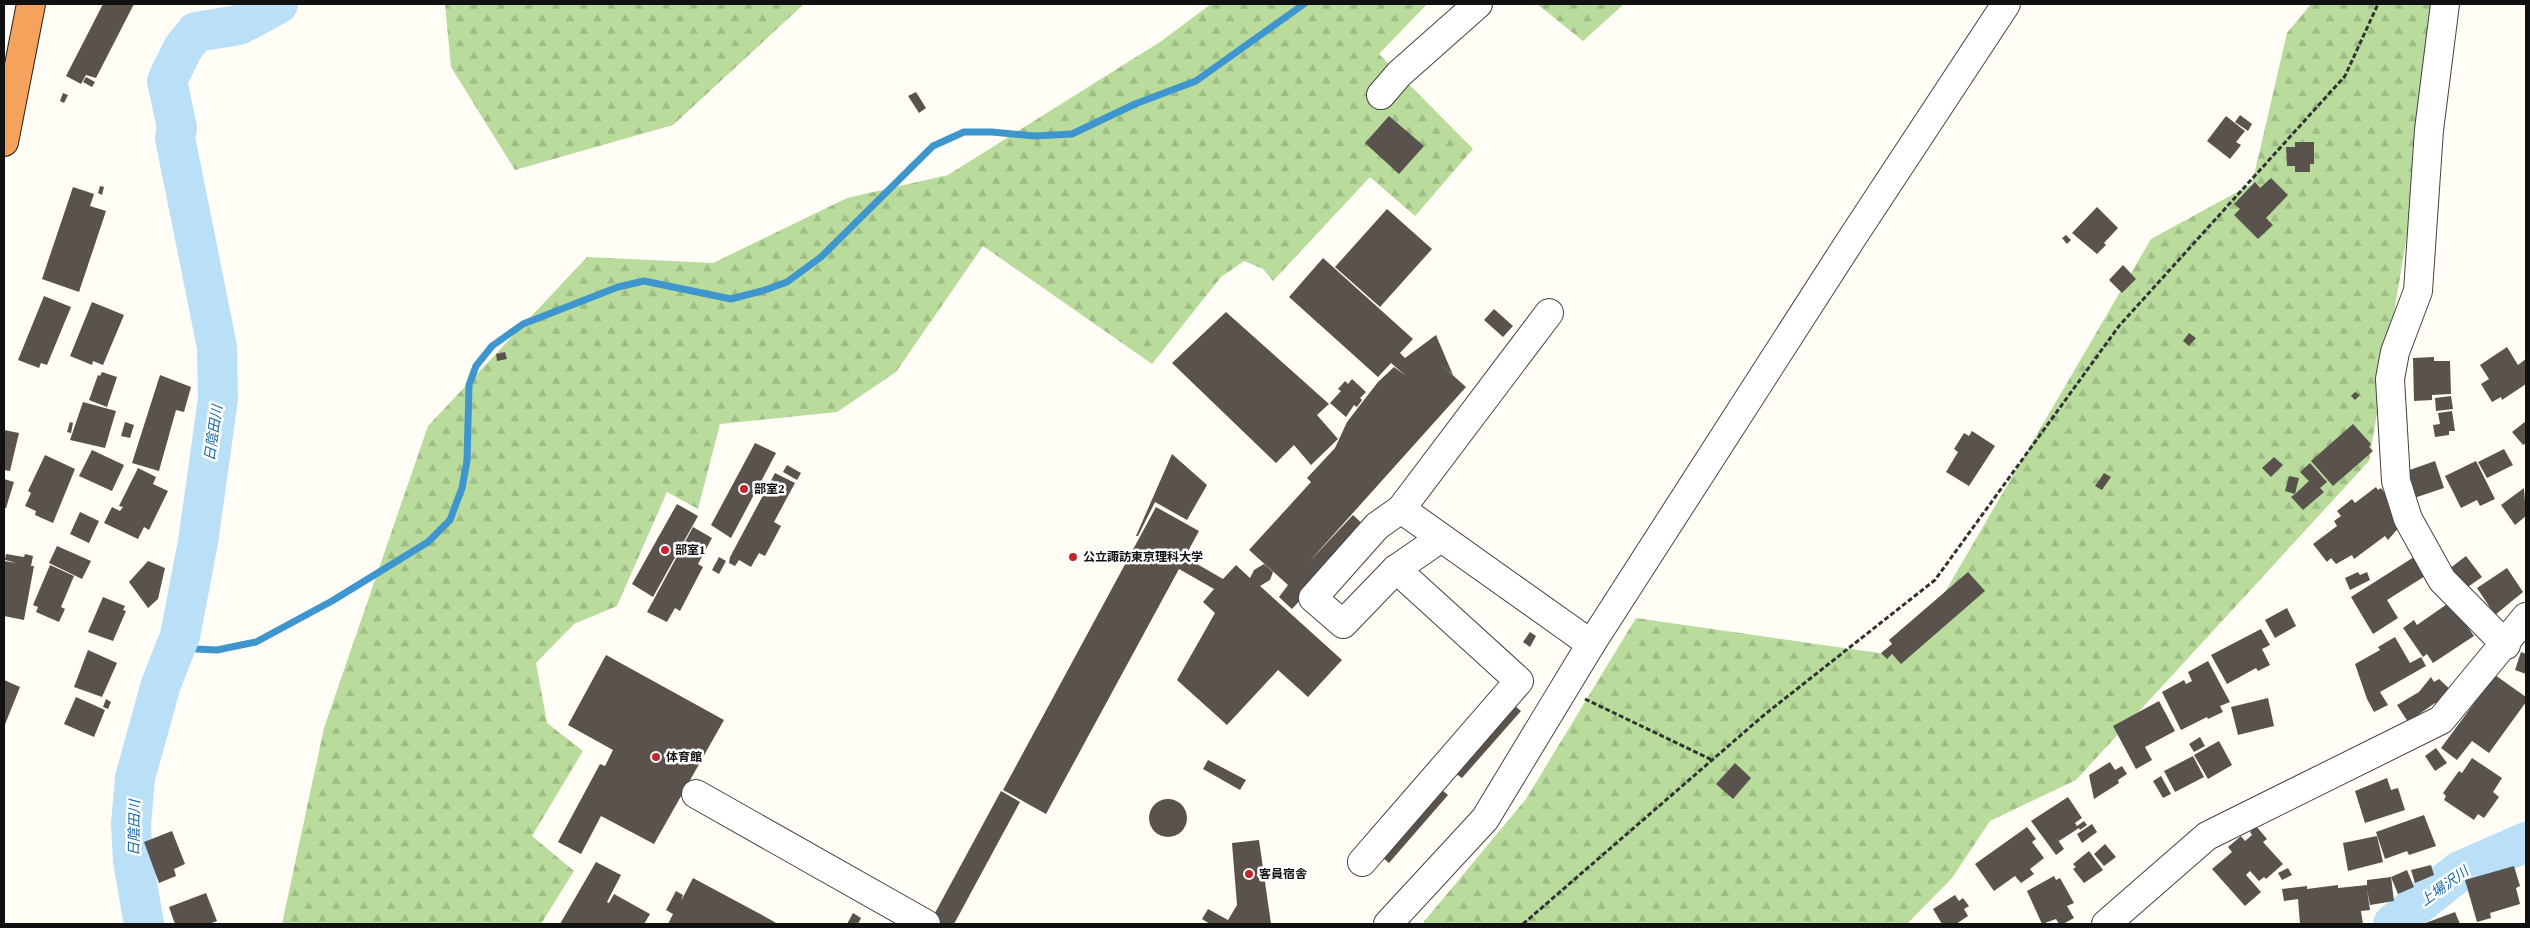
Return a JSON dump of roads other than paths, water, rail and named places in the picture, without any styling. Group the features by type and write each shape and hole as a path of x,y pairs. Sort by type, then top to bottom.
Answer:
{"highway":[{"path":"4,142 31,4"}],"street":[{"path":"1382,95 1399,74 1478,4"},
{"path":"1388,924 1485,819 1591,644 1852,238 2006,4"},
{"path":"2445,4 2429,130 2418,291 2395,352 2390,380 2396,481 2408,519 2442,580 2506,645"},
{"path":"1441,538 1396,569 1343,624 1313,598 1377,526 1401,509 1550,313"},
{"path":"1401,509 1591,644"},
{"path":"1362,862 1519,681 1396,569"},
{"path":"2106,924 2208,836 2441,720 2506,645 2526,617"},
{"path":"696,794 926,924"}],"waterway":[{"name":"日陰田川","path":"144,924 133,861 131,825 135,778 161,684 180,636 198,542 218,399 217,347 175,138 177,128 167,81 183,48 196,32 239,25 278,4"},
{"path":"175,648 217,650 256,642 332,601 428,542 450,520 462,488 467,461 469,385 476,366 492,346 523,324 618,287 644,281 731,299 787,282 821,257 933,146 964,132 992,132 1035,136 1072,134 1135,104 1196,81 1304,4"},
{"name":"上場沢川","path":"2393,924 2460,871 2526,842"}],"place":[{"name":"部室2","path":"744,489"},
{"name":"部室1","path":"665,550"},
{"name":"公立諏訪東京理科大学","path":"1073,557"},
{"name":"体育館","path":"656,757"},
{"name":"客員宿舎","path":"1249,874"}]}
